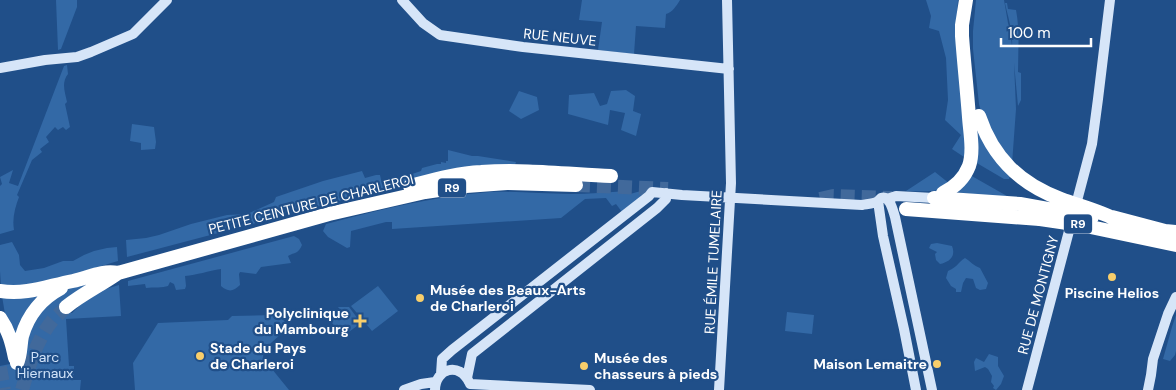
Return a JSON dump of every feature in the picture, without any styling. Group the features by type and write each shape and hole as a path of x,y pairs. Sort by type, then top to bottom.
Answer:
{"highway":[{"path":"939,195 956,186 966,172 971,160 971,138 962,36 966,0"},
{"path":"973,0 968,23 972,80 979,116 994,149 1007,166 1029,183 1052,195 1108,215 1119,221"},
{"path":"329,214 353,202 443,178 479,172 507,171 611,176"},
{"name":"PETITE CEINTURE DE CHARLEROI","path":"66,307 118,273 329,214 425,192 466,186 507,183 576,185"},
{"path":"939,195 1020,204 1119,221 1176,238"},
{"name":"R9","path":"906,209 1040,219 1081,225 1176,245"},
{"path":"1176,232 1165,232 1114,218 1068,210 1058,214 1109,223 1149,242 1176,251"},
{"path":"3,291 28,292 108,271 118,273"},
{"path":"0,318 9,334 17,363 22,336 26,324 32,315 46,298 72,281"}],"street":[{"path":"0,68 77,56 91,52 133,34 167,0"},
{"name":"RUE NEUVE","path":"402,0 423,23 440,35 523,47 729,69"},
{"name":"RUE ÉMILE TUMELAIRE","path":"719,390 731,197 727,0"},
{"name":"RUE DE MONTIGNY","path":"1027,390 1092,144 1110,0"},
{"path":"437,382 442,359 452,350 652,192 862,205 896,196 939,195"},
{"path":"469,384 472,354 657,208 666,199 666,193"},
{"path":"883,200 883,236 916,390"},
{"path":"883,200 890,203 895,217 932,390"},
{"path":"1141,390 1176,297"},
{"path":"1148,390 1153,362"},
{"path":"404,390 420,384 437,382 446,371 455,370 460,372 469,384"},
{"path":"469,384 590,390"}],"green space":[{"path":"56,0 77,0 77,7 61,49 58,50"},
{"path":"582,0 680,0 666,14 665,28 636,26 634,54 598,50 602,22 579,20"},
{"path":"926,0 958,0 956,26 967,159 952,149 961,135 945,120 948,100 946,58 939,31 929,28 931,16"},
{"path":"976,0 1004,0 1012,46 1011,30 1005,3 1007,3 1008,9 1016,10 1021,100 1018,106 1014,63 1016,109 1012,164 982,115 979,104 973,49"},
{"path":"67,65 68,74 64,88 70,127 66,130 63,127 58,130 55,127 46,137 49,142 40,149 42,152 32,160 17,195 19,197 14,213 14,230 0,234 0,186 2,184 0,177 13,170 9,183 18,186 64,66"},
{"path":"626,90 635,96 633,111 641,114 636,136 621,130 625,113 610,110 608,125 568,114 569,95 594,93 600,106 607,104 611,91"},
{"path":"519,91 537,97 539,110 521,119 509,111"},
{"path":"976,117 1011,173 1009,179 1004,179 975,162"},
{"path":"132,124 154,127 155,149 141,150 141,143 130,141"},
{"path":"448,150 472,156 516,162 515,165 407,183 127,257 126,240 159,235 191,224 227,215 247,214 274,202 276,197 323,181 362,171 365,178 380,175 382,184 421,171 422,168 441,164 441,162 446,163 448,161"},
{"path":"964,162 966,164 962,174 950,187 934,191 906,191 935,172 950,184"},
{"path":"970,175 1007,196 1006,198 955,192"},
{"path":"627,191 630,194 641,191 643,194 622,212 616,204 612,206 606,198 585,199 561,218 392,229 392,222 386,222 351,231 350,247 347,248 328,237 323,231 326,224 389,208 470,194 510,192 570,194"},
{"path":"294,236 299,239 302,245 298,251 288,256 291,263 261,267 256,274 240,272 240,285 233,290 228,290 221,286 221,269 185,276 185,289 176,290 174,284 170,282 168,286 163,287 146,288 145,284 128,286 128,281"},
{"path":"12,242 19,255 20,265 25,271 44,268 63,261 73,261 94,251 107,248 117,247 118,261 46,281 16,286 1,286 0,245"},
{"path":"937,243 952,246 953,256 947,262 940,264 936,260 935,254 937,252 929,248 931,244"},
{"path":"965,258 980,268 988,283 986,289 980,290 976,288 973,279 966,278 961,292 956,292 956,289 951,286 946,278 948,271"},
{"name":"Parc Hiernaux","path":"90,283 69,313 72,313 83,302 99,291 119,285 121,316 66,319 69,366 74,366 74,380 81,380 80,390 0,390 0,366 20,362 35,316 59,293"},
{"path":"378,286 398,311 372,331 351,306"},
{"path":"40,294 17,345 6,320 2,296"},
{"path":"338,307 349,307 361,323 342,337 330,320 341,311"},
{"path":"787,312 814,315 812,334 785,331"},
{"name":"Stade du Pays de Charleroi","path":"276,315 282,318 287,325 285,330 266,348 263,358 289,390 135,390 133,363 158,323 228,320 232,316"},
{"path":"1176,315 1176,351 1170,361 1163,359"},
{"path":"989,354 998,357 998,366 1004,376 996,390 993,388 992,376 988,369 985,367 975,371 974,362 976,358 984,362"}],"tunnel":[{"path":"576,185 668,189"},
{"path":"820,199 833,196 892,198"},
{"path":"22,390 37,345 52,321 66,307"},
{"path":"0,367 4,390"}],"place":[{"name":"Piscine Helios","path":"1112,277"},
{"name":"Musée des Beaux-Arts de Charleroi","path":"420,298"},
{"name":"Polyclinique du Mambourg","path":"360,321"},
{"name":"Stade du Pays de Charleroi","path":"200,356"},
{"name":"Maison Lemaitre","path":"937,364"},
{"name":"Musée des chasseurs à pieds","path":"584,366"}]}
